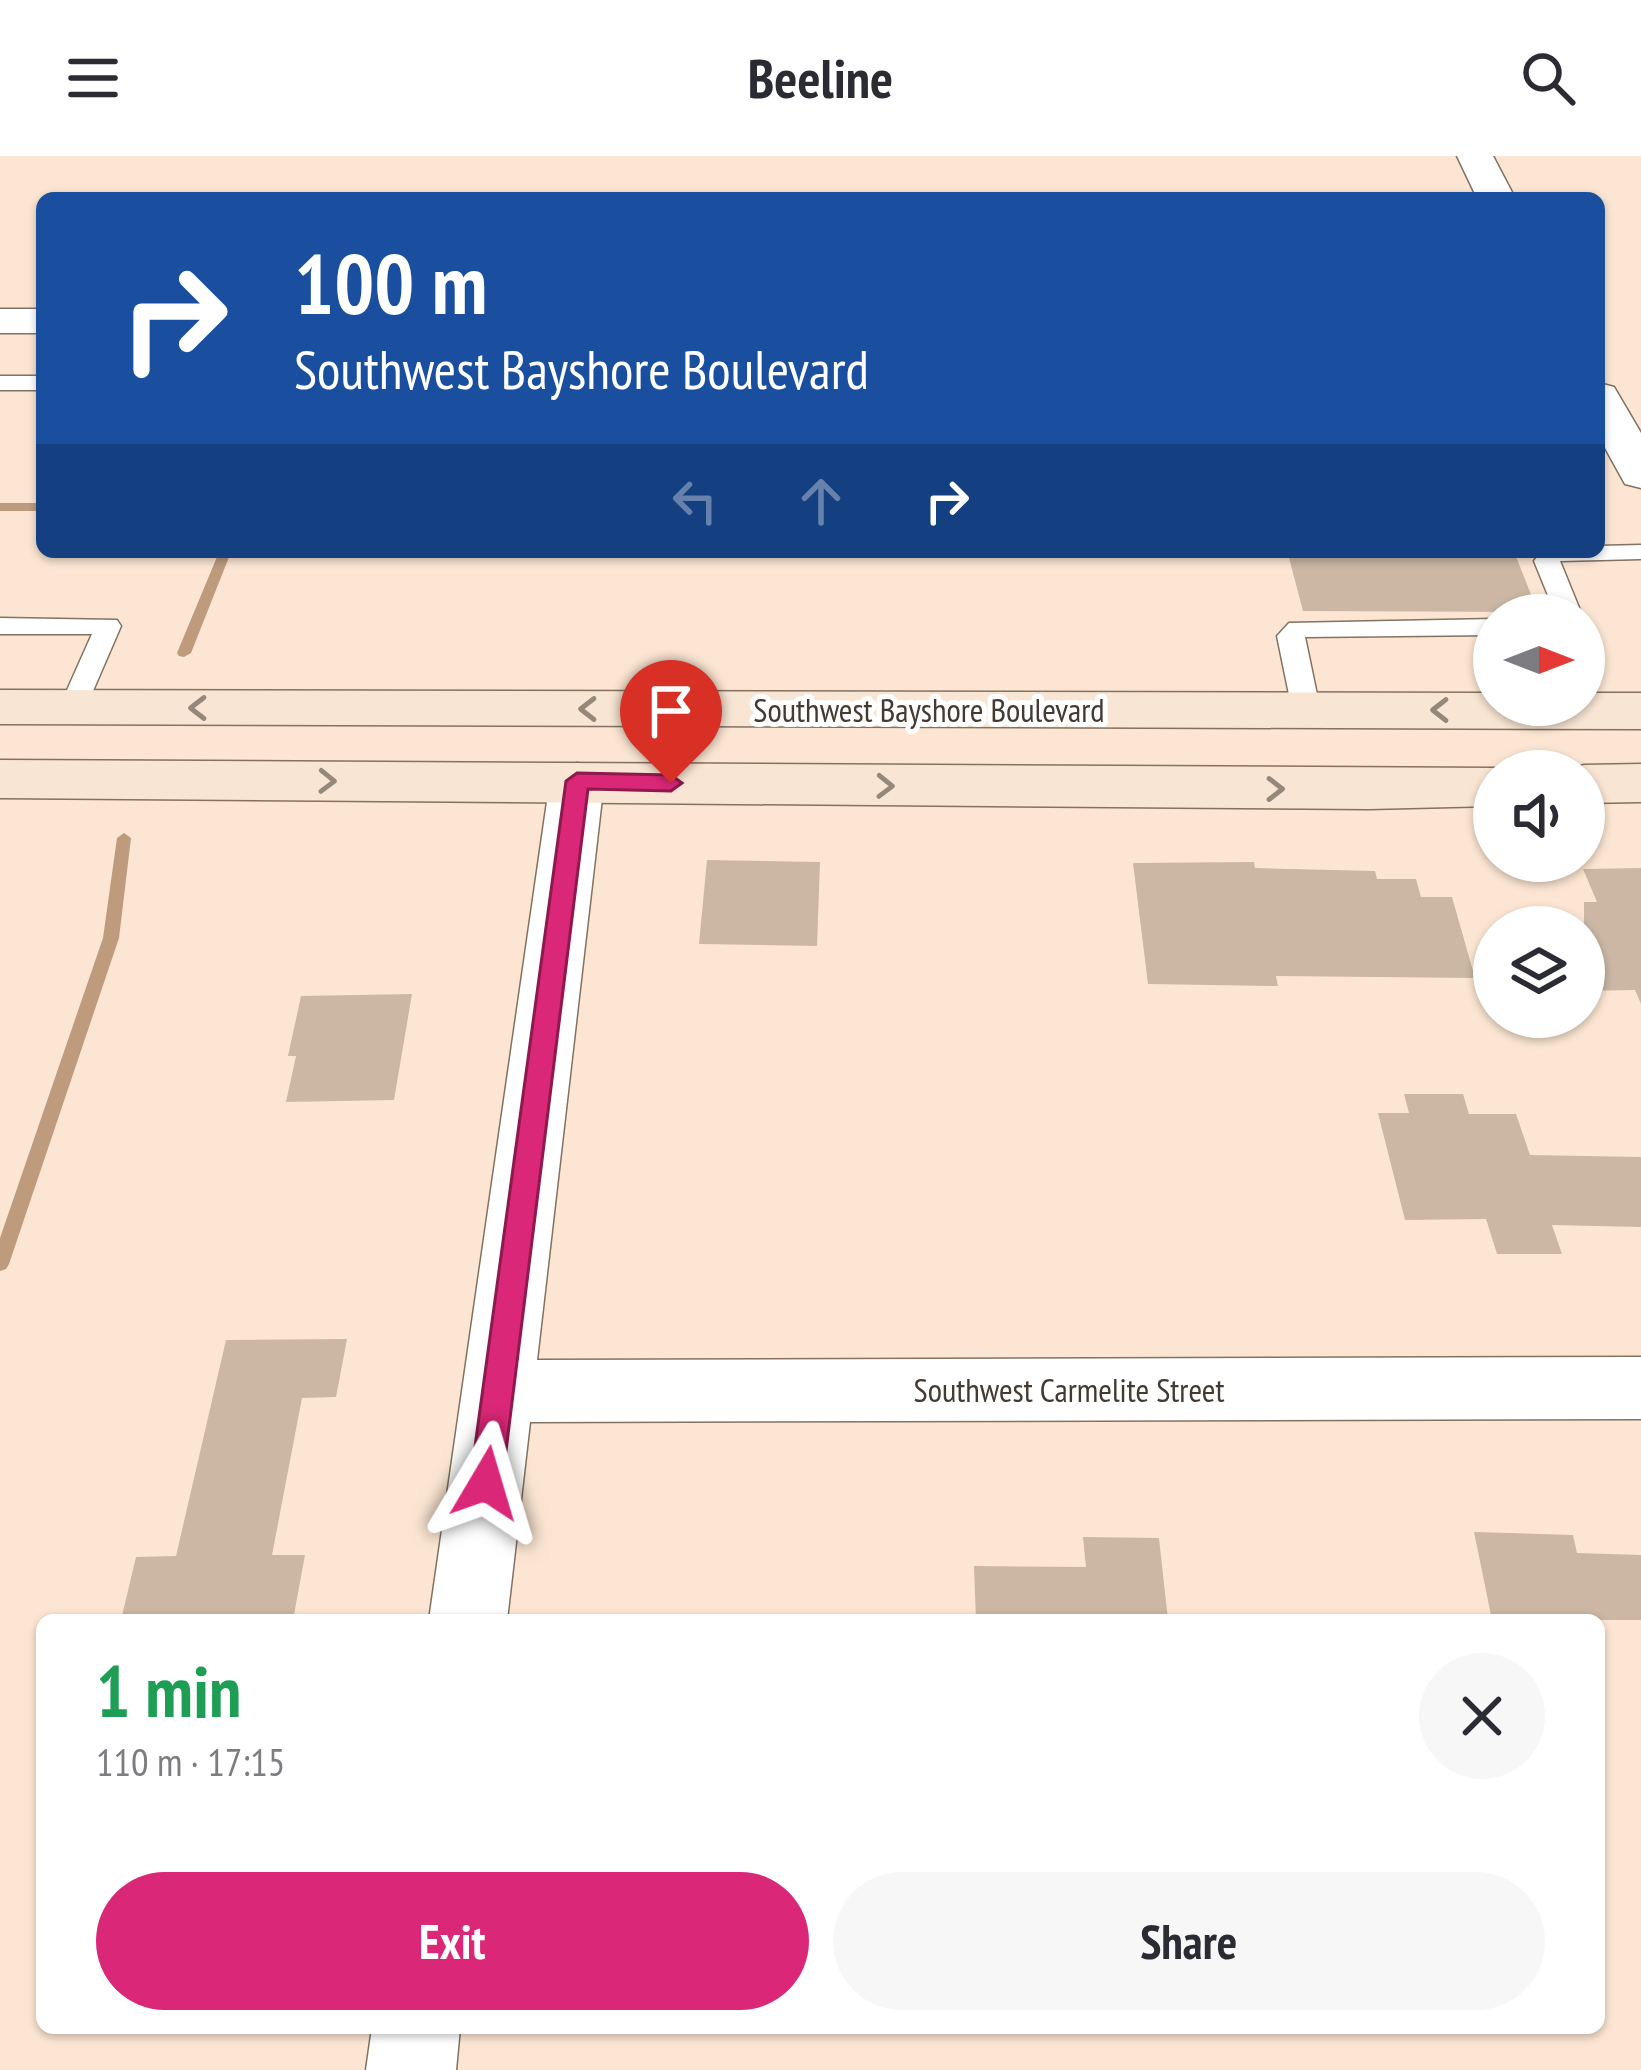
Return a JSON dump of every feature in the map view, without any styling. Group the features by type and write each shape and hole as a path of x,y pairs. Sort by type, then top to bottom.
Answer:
{"main road":[{"name":"Southwest Bayshore Boulevard","path":"0,707 1641,711"},
{"path":"455,783 518,760 819,757 880,736 905,710"},
{"path":"952,787 979,746 1016,735 1317,733 1366,710"},
{"path":"0,779 1473,787"},
{"path":"1605,784 1641,783"}],"street":[{"path":"1475,156 1493,192"},
{"path":"0,321 36,322"},
{"path":"1605,407 1641,475"},
{"path":"469,1614 577,781"},
{"name":"Southwest Carmelite Street","path":"498,1391 1641,1388"},
{"path":"411,2070 415,2034"}],"lane":[{"path":"0,383 36,383"},
{"path":"1605,553 1641,552"},
{"path":"1549,558 1546,561 1560,594"},
{"path":"0,626 108,626 74,708"},
{"path":"1306,709 1290,636 1298,628 1473,627"}],"building":[{"path":"1289,558 1517,558 1531,594 1473,594 1473,612 1303,611"},
{"path":"707,860 820,862 817,946 699,944"},
{"path":"1254,862 1255,868 1375,871 1377,879 1416,879 1421,897 1452,897 1473,978 1276,976 1278,986 1148,984 1133,863"},
{"path":"1641,868 1641,1004 1635,990 1605,991 1605,906 1584,906 1584,902 1597,902 1589,882 1605,882 1605,869"},
{"path":"412,994 394,1100 286,1102 296,1056 288,1056 301,996"},
{"path":"1404,1094 1463,1094 1469,1114 1516,1114 1530,1155 1641,1157 1641,1227 1552,1225 1562,1254 1497,1254 1486,1219 1405,1220 1378,1113 1409,1113"},
{"path":"347,1339 336,1397 302,1398 272,1555 305,1555 294,1614 122,1614 136,1557 176,1556 226,1340"},
{"path":"1474,1532 1573,1535 1577,1553 1641,1555 1641,1620 1605,1620 1605,1614 1491,1614"},
{"path":"1083,1537 1159,1538 1167,1614 976,1614 974,1566 1086,1567"}],"waterway":[{"path":"0,507 36,507"},
{"path":"184,653 223,558"},
{"path":"0,1264 111,938 124,838"}],"route":[{"path":"486,1483 577,781 671,783"}]}
